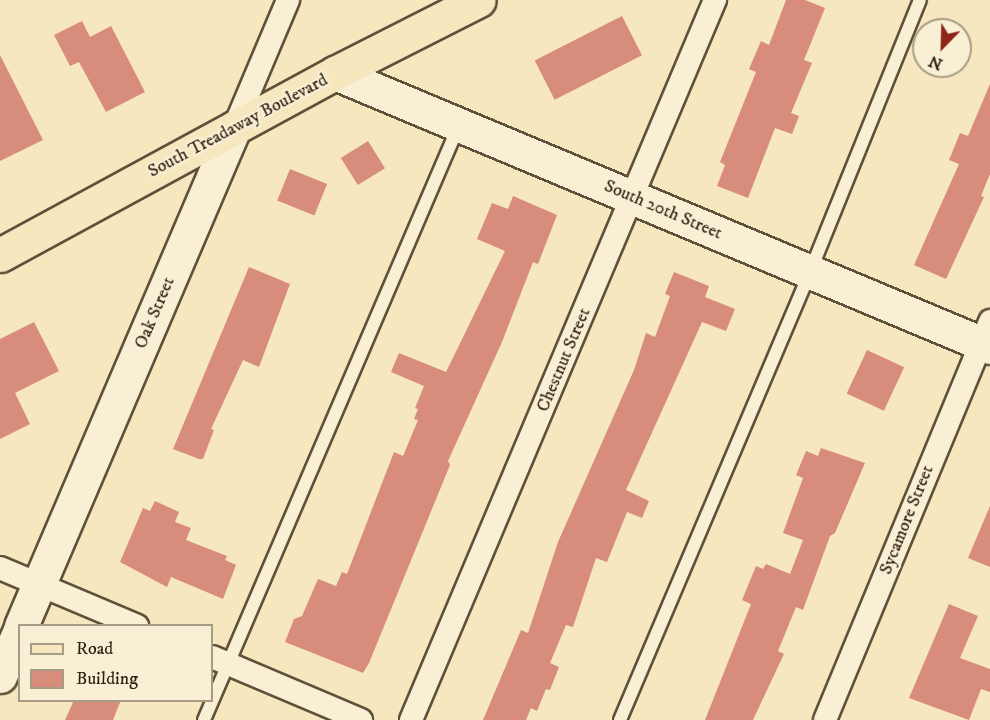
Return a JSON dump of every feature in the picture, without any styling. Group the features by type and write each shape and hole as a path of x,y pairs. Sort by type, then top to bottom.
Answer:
{"main road":[{"name":"South Treadaway Boulevard","path":"0,255 335,73 479,0"}],"street":[{"name":"Oak Street","path":"22,624 288,0"},
{"name":"Chestnut Street","path":"411,720 716,0"},
{"name":"South 20th Street","path":"335,73 810,272 987,337"},
{"name":"Sycamore Street","path":"825,720 987,337"},
{"path":"0,568 132,624"},
{"path":"0,676 18,635"},
{"path":"220,660 361,720"}],"lane":[{"path":"620,720 810,272 920,0"},
{"path":"213,686 220,660 459,124"},
{"path":"204,720 209,702"}],"building":[{"path":"786,0 805,0 825,8 804,60 812,63 791,113 799,116 792,134 775,128 748,198 717,186 725,165 720,162 756,72 749,69 761,41 769,45"},
{"path":"622,16 642,55 555,100 535,60"},
{"path":"82,21 90,37 111,26 145,92 106,112 79,62 70,66 54,35"},
{"path":"0,55 43,140 0,161"},
{"path":"990,84 990,174 981,196 984,197 946,279 914,265 959,164 949,160 960,133 968,136"},
{"path":"368,141 385,168 358,185 341,158"},
{"path":"290,169 327,184 314,216 277,201"},
{"path":"513,196 557,215 538,264 533,262 502,342 448,461 450,465 369,663 363,673 285,642 294,619 302,616 318,579 336,586 342,572 347,574 394,452 403,456 418,420 414,419 418,409 415,408 424,386 391,372 399,353 446,372 505,251 477,239 492,203 508,209"},
{"path":"249,267 290,284 259,367 243,360 211,429 214,430 203,459 199,459 173,449"},
{"path":"674,272 709,286 705,297 735,309 726,331 702,322 626,490 649,501 642,518 627,512 607,562 596,558 573,627 566,625 550,663 559,667 550,690 546,689 537,711 531,708 526,720 483,720 521,630 528,633 558,542 634,370 646,333 655,337 670,296 665,294"},
{"path":"34,322 59,371 15,393 30,424 0,439 0,339"},
{"path":"867,350 904,367 884,411 847,394"},
{"path":"821,448 865,463 835,533 830,536 803,610 796,607 778,651 784,654 753,720 705,720 751,604 742,600 756,566 763,569 766,564 790,574 803,540 783,533 803,478 796,475 806,451 818,456"},
{"path":"155,501 179,512 175,522 191,528 186,540 227,556 225,560 236,565 223,599 171,577 167,587 120,562 143,508 150,511"},
{"path":"990,506 990,567 968,558"},
{"path":"949,604 978,616 960,658 990,669 990,692 981,689 969,720 909,698"},
{"path":"73,702 120,702 113,720 65,720"}]}
